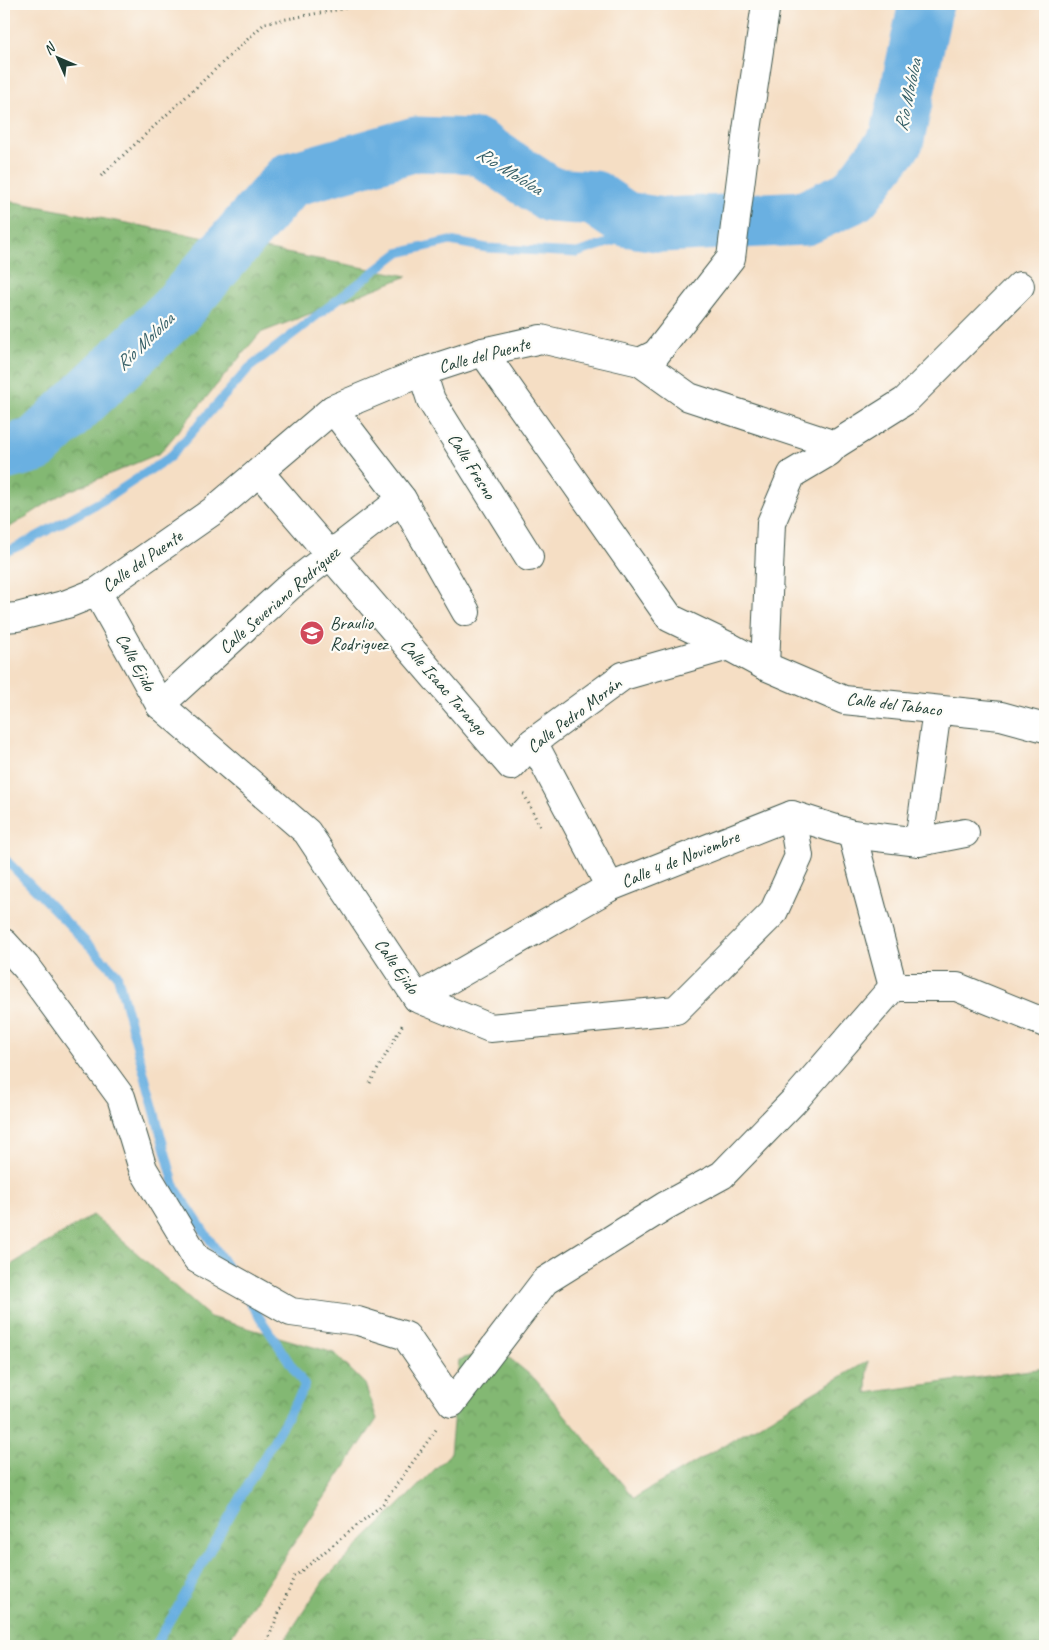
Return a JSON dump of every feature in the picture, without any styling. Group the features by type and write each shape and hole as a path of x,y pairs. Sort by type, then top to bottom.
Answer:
{"street":[{"path":"766,4 747,130 731,258 665,344 656,354 640,362 689,398 835,446"},
{"path":"765,666 771,524 792,474 829,452 835,446 905,401 1020,286"},
{"name":"Calle del Puente","path":"4,618 17,617 67,604 97,592 213,511 334,409 422,372 483,352 541,339 640,362"},
{"name":"Calle del Tabaco","path":"483,352 670,618 765,666 844,700 1001,716 1045,728"},
{"name":"Calle Fresno","path":"422,372 430,400 529,557"},
{"path":"334,409 402,499 466,612"},
{"name":"Calle Isaac Tarango","path":"259,472 511,766"},
{"name":"Calle Severiano Rodríguez","path":"160,705 290,586 402,499"},
{"name":"Calle Ejido","path":"97,592 160,705 307,832 417,998 490,1028 676,1010 773,913 799,856 792,815"},
{"name":"Calle Pedro Morán","path":"511,766 533,742 623,676 728,646"},
{"path":"919,842 937,710"},
{"path":"533,742 610,886"},
{"path":"792,815 852,834 919,842 965,833"},
{"name":"Calle 4 de Noviembre","path":"417,998 610,886 792,815"},
{"path":"852,834 893,987"},
{"path":"4,943 26,967 121,1098 143,1169 197,1259 291,1312 358,1321 406,1336 452,1403 545,1281 665,1206 722,1175 793,1102 893,987 957,987 1045,1023"}],"path":[{"path":"101,176 265,23 368,4"},
{"path":"511,766 540,826"},
{"path":"370,1083 417,998"},
{"path":"265,1646 294,1577 382,1505 439,1426 452,1403"}],"green space":[{"path":"4,200 408,276 260,333 160,453 60,495 4,531"},
{"path":"93,1215 210,1317 334,1353 365,1384 377,1419 225,1646 4,1646 4,1269"},
{"path":"496,1347 535,1379 634,1498 868,1361 867,1393 1045,1368 1045,1646 281,1646 324,1580 450,1454 459,1360"}],"waterway":[{"name":"Río Mololoa","path":"4,453 35,445 175,311 289,180 416,144 477,146 551,195 594,198 625,219 663,225 805,218 853,196 897,139 926,4"},
{"path":"4,553 109,497 170,457 249,368 398,253 450,241 487,248 577,253 663,225"},
{"path":"4,858 117,974 175,1187 227,1266"},
{"path":"155,1646 305,1386 247,1298"}],"place":[{"name":"Braulio Rodriguez","path":"312,633"}]}
